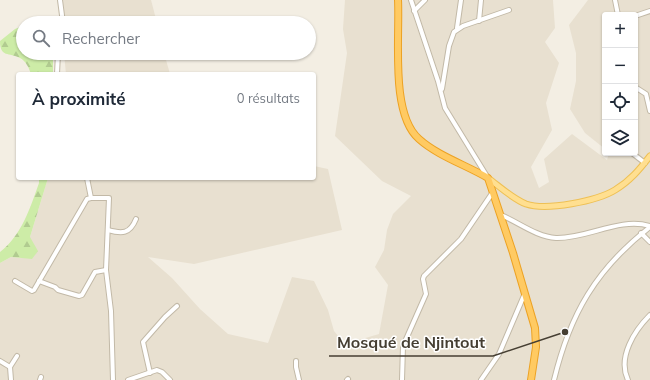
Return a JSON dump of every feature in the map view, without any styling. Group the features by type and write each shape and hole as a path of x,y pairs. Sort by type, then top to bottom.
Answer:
{"highway":[{"path":"398,0 400,99 406,122 412,132 425,144 488,178 525,293 536,335 531,380"}],"main road":[{"path":"488,178 522,202 541,207 555,207 612,192 627,182 650,156"}],"street":[{"path":"60,0 62,16"},
{"path":"411,0 441,91 445,108 488,178"},
{"path":"414,11 425,0"},
{"path":"441,91 450,40 457,28 461,0"},
{"path":"479,21 481,0"},
{"path":"615,0 617,12"},
{"path":"457,28 479,21 485,17 509,10"},
{"path":"638,15 650,11"},
{"path":"57,72 58,60"},
{"path":"638,89 646,94 650,112"},
{"path":"636,156 645,163"},
{"path":"87,180 91,198"},
{"path":"402,380 402,346 426,294 423,278 461,238 493,192"},
{"path":"15,282 33,291 48,264 62,244 87,199 109,198 106,270 111,311 113,380"},
{"path":"501,216 538,233 554,238 576,236 633,223 650,227"},
{"path":"108,230 120,232 130,230 132,229 136,219"},
{"path":"554,380 568,331 594,283 627,245 650,227"},
{"path":"641,233 650,242"},
{"path":"39,281 55,287 58,290 79,296 82,295 95,272 106,270"},
{"path":"481,380 499,354 525,293"},
{"path":"150,373 143,342 177,306"},
{"path":"628,380 625,369 630,343 639,326 650,315"},
{"path":"11,380 10,367 17,356"},
{"path":"0,361 10,367"},
{"path":"296,361 299,380"},
{"path":"128,380 159,371 170,380"}],"shaded area":[{"path":"63,0 151,0 155,16 64,16"},
{"path":"345,0 553,0 555,28 545,42 559,63 546,103 552,130 531,167 539,188 549,182 544,159 572,134 607,160 608,156 638,156 638,12 602,12 602,147 585,133 570,109 576,81 576,53 569,25 588,0 650,0 650,380 0,380 0,263 11,257 31,258 30,237 47,180 316,180 316,166 328,169 342,230 194,264 148,257 172,278 200,309 228,334 268,343 292,277 314,281 328,310 334,331 345,344 379,334 388,285 375,267 384,250 387,230 393,214 411,196 382,181 335,136 347,53 343,29"},
{"path":"65,60 166,60 169,72 66,72"}],"green space":[{"path":"15,29 16,56 6,54 0,46 0,41"},
{"path":"23,60 53,60 53,72 30,72"},
{"path":"39,180 47,180 30,237 38,251 32,259 11,257 0,263 0,252 8,245 20,229"}],"place":[{"name":"Mosqué de Njintout","path":"565,332"}]}
